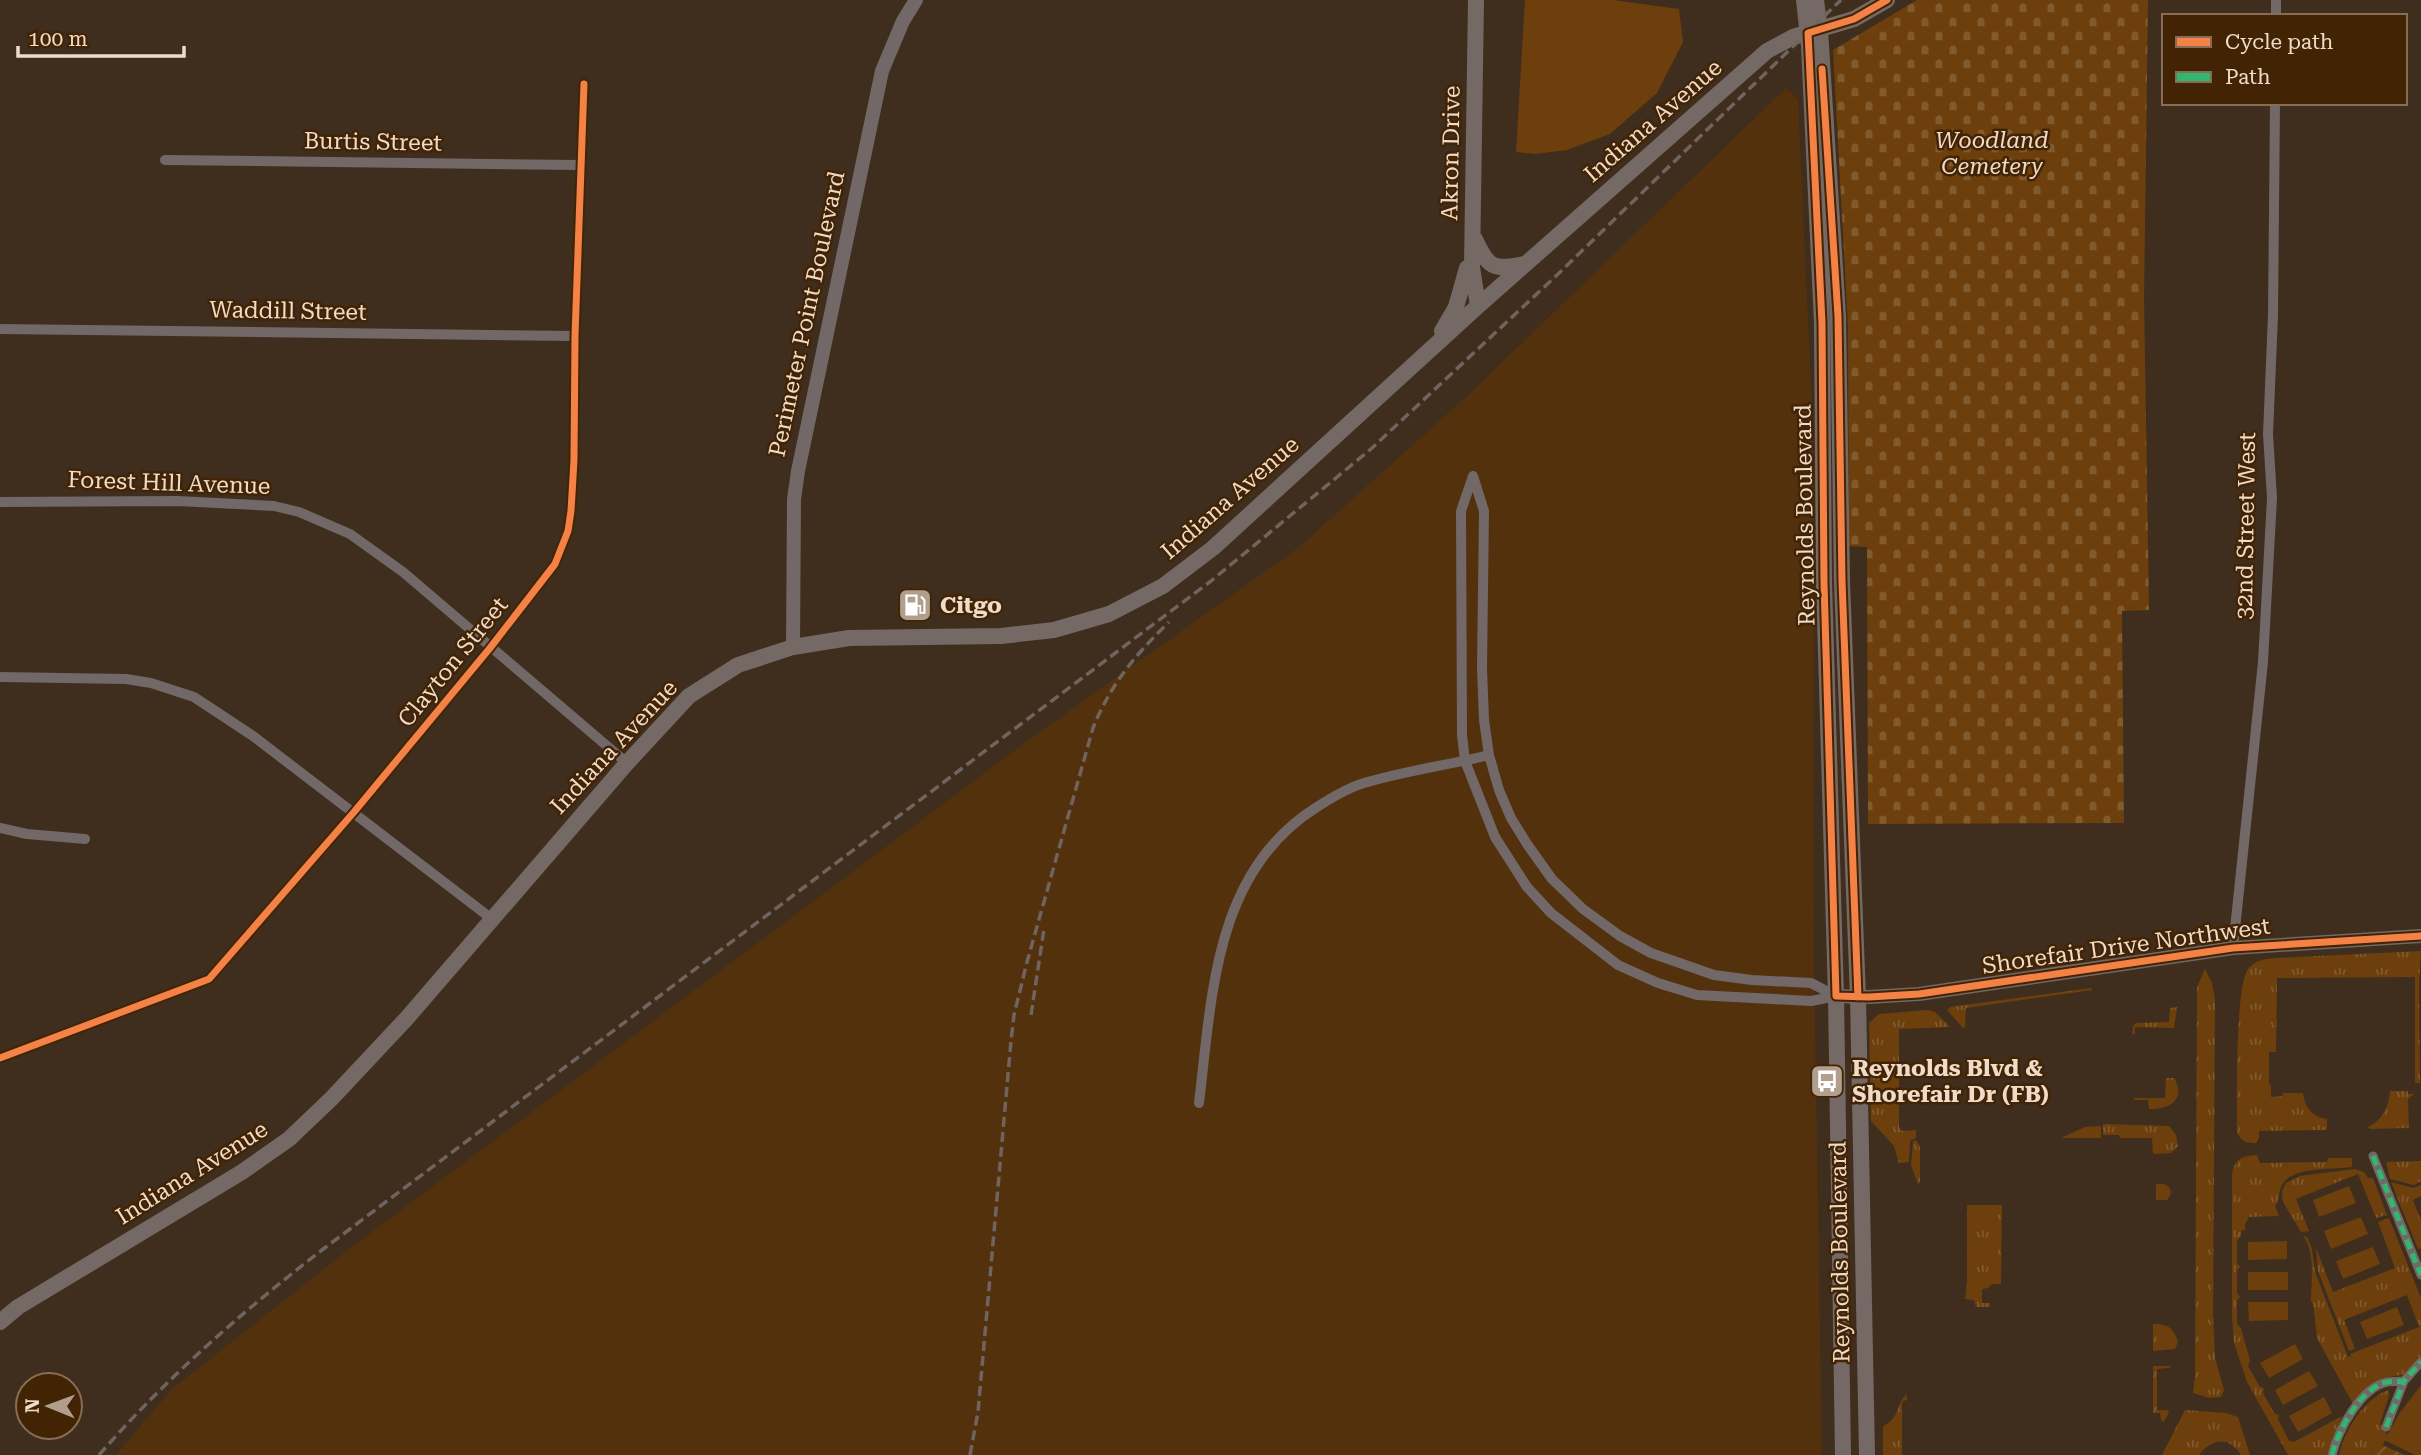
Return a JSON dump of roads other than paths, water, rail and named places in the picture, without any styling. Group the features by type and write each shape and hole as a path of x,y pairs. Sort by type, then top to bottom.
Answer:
{"main road":[{"name":"Akron Drive","path":"1475,0 1473,284 1478,306"},
{"name":"Reynolds Boulevard","path":"1804,0 1814,32 1838,316 1842,581 1858,997 1867,1455"},
{"name":"Reynolds Boulevard","path":"1815,0 1843,1455"},
{"name":"Indiana Avenue","path":"0,1322 30,1300 242,1172 289,1139 332,1098 407,1018 627,762 689,696 738,665 793,647 849,638 1001,636 1054,630 1109,614 1163,586 1213,548 1478,306 1768,51 1793,37 1854,19 1887,0"},
{"path":"1473,241 1486,261 1493,266 1503,268 1526,264"},
{"path":"1423,356 1454,312 1473,241"}],"street":[{"name":"Perimeter Point Boulevard","path":"793,647 794,499 805,432 881,71 903,20 916,0"},
{"name":"Clayton Street","path":"0,1058 209,979 354,812 490,648 555,564 568,531 574,460 575,336 584,84"},
{"name":"32nd Street West","path":"2233,948 2263,662 2272,498 2268,434 2273,315 2274,105"},
{"name":"Burtis Street","path":"165,160 580,166"},
{"name":"Waddill Street","path":"0,329 575,336"},
{"name":"Shorefair Drive Northwest","path":"1836,996 1811,983 1714,975 1651,953 1619,936 1583,909 1552,879 1527,844 1511,818 1499,790 1489,755 1484,720 1482,668 1485,512 1473,476 1461,511 1462,735 1465,761 1495,837 1527,887 1552,913 1618,965 1658,983 1697,995 1811,1001 1836,996 1919,994 2233,948 2421,936"},
{"name":"Forest Hill Avenue","path":"0,502 244,502 299,512 327,522 371,547 403,572 627,762"},
{"path":"0,677 126,679 175,690 216,710 492,919"},
{"path":"1199,1103 1223,938 1242,887 1264,855 1296,820 1335,796 1363,783 1489,755"},
{"path":"0,828 27,834 85,839"},
{"path":"2373,1156 2421,1275"},
{"path":"2386,1427 2404,1381 2421,1363"},
{"path":"2332,1455 2341,1428 2360,1401 2377,1386 2387,1382 2404,1381"}],"railway":[{"path":"99,1455 178,1373 292,1273 1211,581 1371,449 1556,276 1841,0"},
{"path":"970,1455 978,1412 1014,1015 1093,728 1107,698 1125,671 1169,622"},
{"path":"1031,1015 1044,929"}],"place":[{"name":"Citgo","path":"915,605"},
{"name":"Reynolds Blvd & Shorefair Dr (FB)","path":"1827,1081"}],"park label":[{"name":"Woodland Cemetery","path":"1992,153"}]}
